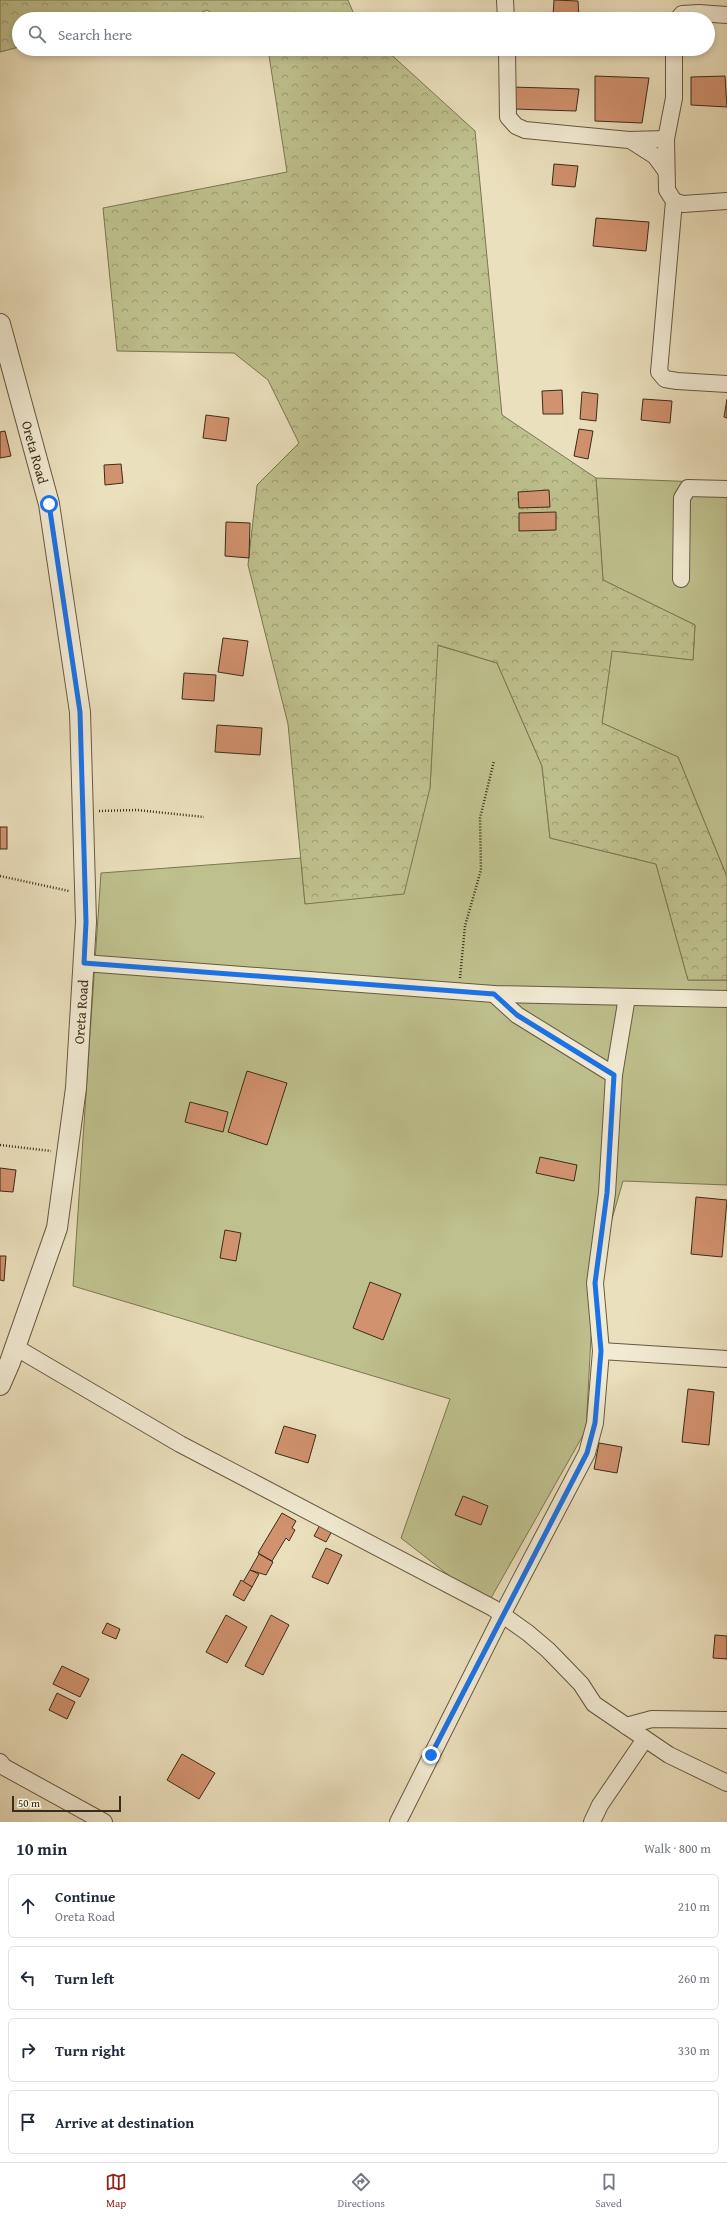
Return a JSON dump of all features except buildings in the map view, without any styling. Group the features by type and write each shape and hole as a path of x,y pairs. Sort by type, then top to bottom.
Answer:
{"street":[{"path":"505,0 506,12"},
{"path":"715,14 727,15"},
{"path":"507,56 508,116 516,126 526,130 629,140 666,139"},
{"path":"674,56 674,98 666,139 667,190 674,201 659,372 665,379 727,384"},
{"path":"629,140 655,156 666,171"},
{"path":"674,201 694,205 727,202"},
{"name":"Oreta Road","path":"0,324 49,504 80,712 86,895 84,963 76,1088 57,1228 0,1385"},
{"path":"681,579 682,498 688,488 727,489"},
{"path":"84,963 494,994 727,999"},
{"path":"494,994 517,1015 531,1022 614,1075"},
{"path":"531,1022 533,995"},
{"path":"398,1822 502,1615 587,1453 595,1423 601,1351 595,1283 607,1193 614,1075 627,997"},
{"path":"15,1347 180,1444 502,1615 548,1650 581,1684 594,1704 669,1755 727,1783"},
{"path":"601,1351 727,1359"},
{"path":"626,1726 652,1719 727,1720"},
{"path":"592,1822 600,1805 645,1739"},
{"path":"0,1762 10,1770 104,1822"}],"path":[{"path":"459,992 465,926 481,870 480,818 494,761"},
{"path":"83,812 137,810 204,817"},
{"path":"0,876 86,895"},
{"path":"0,1145 67,1152"}],"green space":[{"path":"0,0 348,0 353,12 210,12 207,10 202,12 12,12 12,49 0,52"},
{"path":"269,56 393,56 475,131 502,415 596,478 603,580 695,625 693,660 612,651 602,723 678,757 727,877 727,980 688,980 656,864 550,838 542,766 497,663 438,645 430,788 404,894 305,904 288,724 248,565 257,485 299,443 268,380 234,353 117,351 103,208 287,172"},
{"path":"596,478 727,483 727,877 678,757 602,723 612,650 693,660 695,625 603,580"},
{"path":"437,645 497,663 542,766 550,838 656,864 688,980 727,980 727,1185 623,1181 594,1281 586,1430 487,1605 401,1538 450,1399 73,1286 101,873 301,858 305,904 430,788"}],"route":[{"path":"49,504 80,712 86,922 84,963 494,994 517,1015 531,1022 614,1075 607,1193 595,1283 601,1351 595,1423 587,1453 431,1755"}]}
